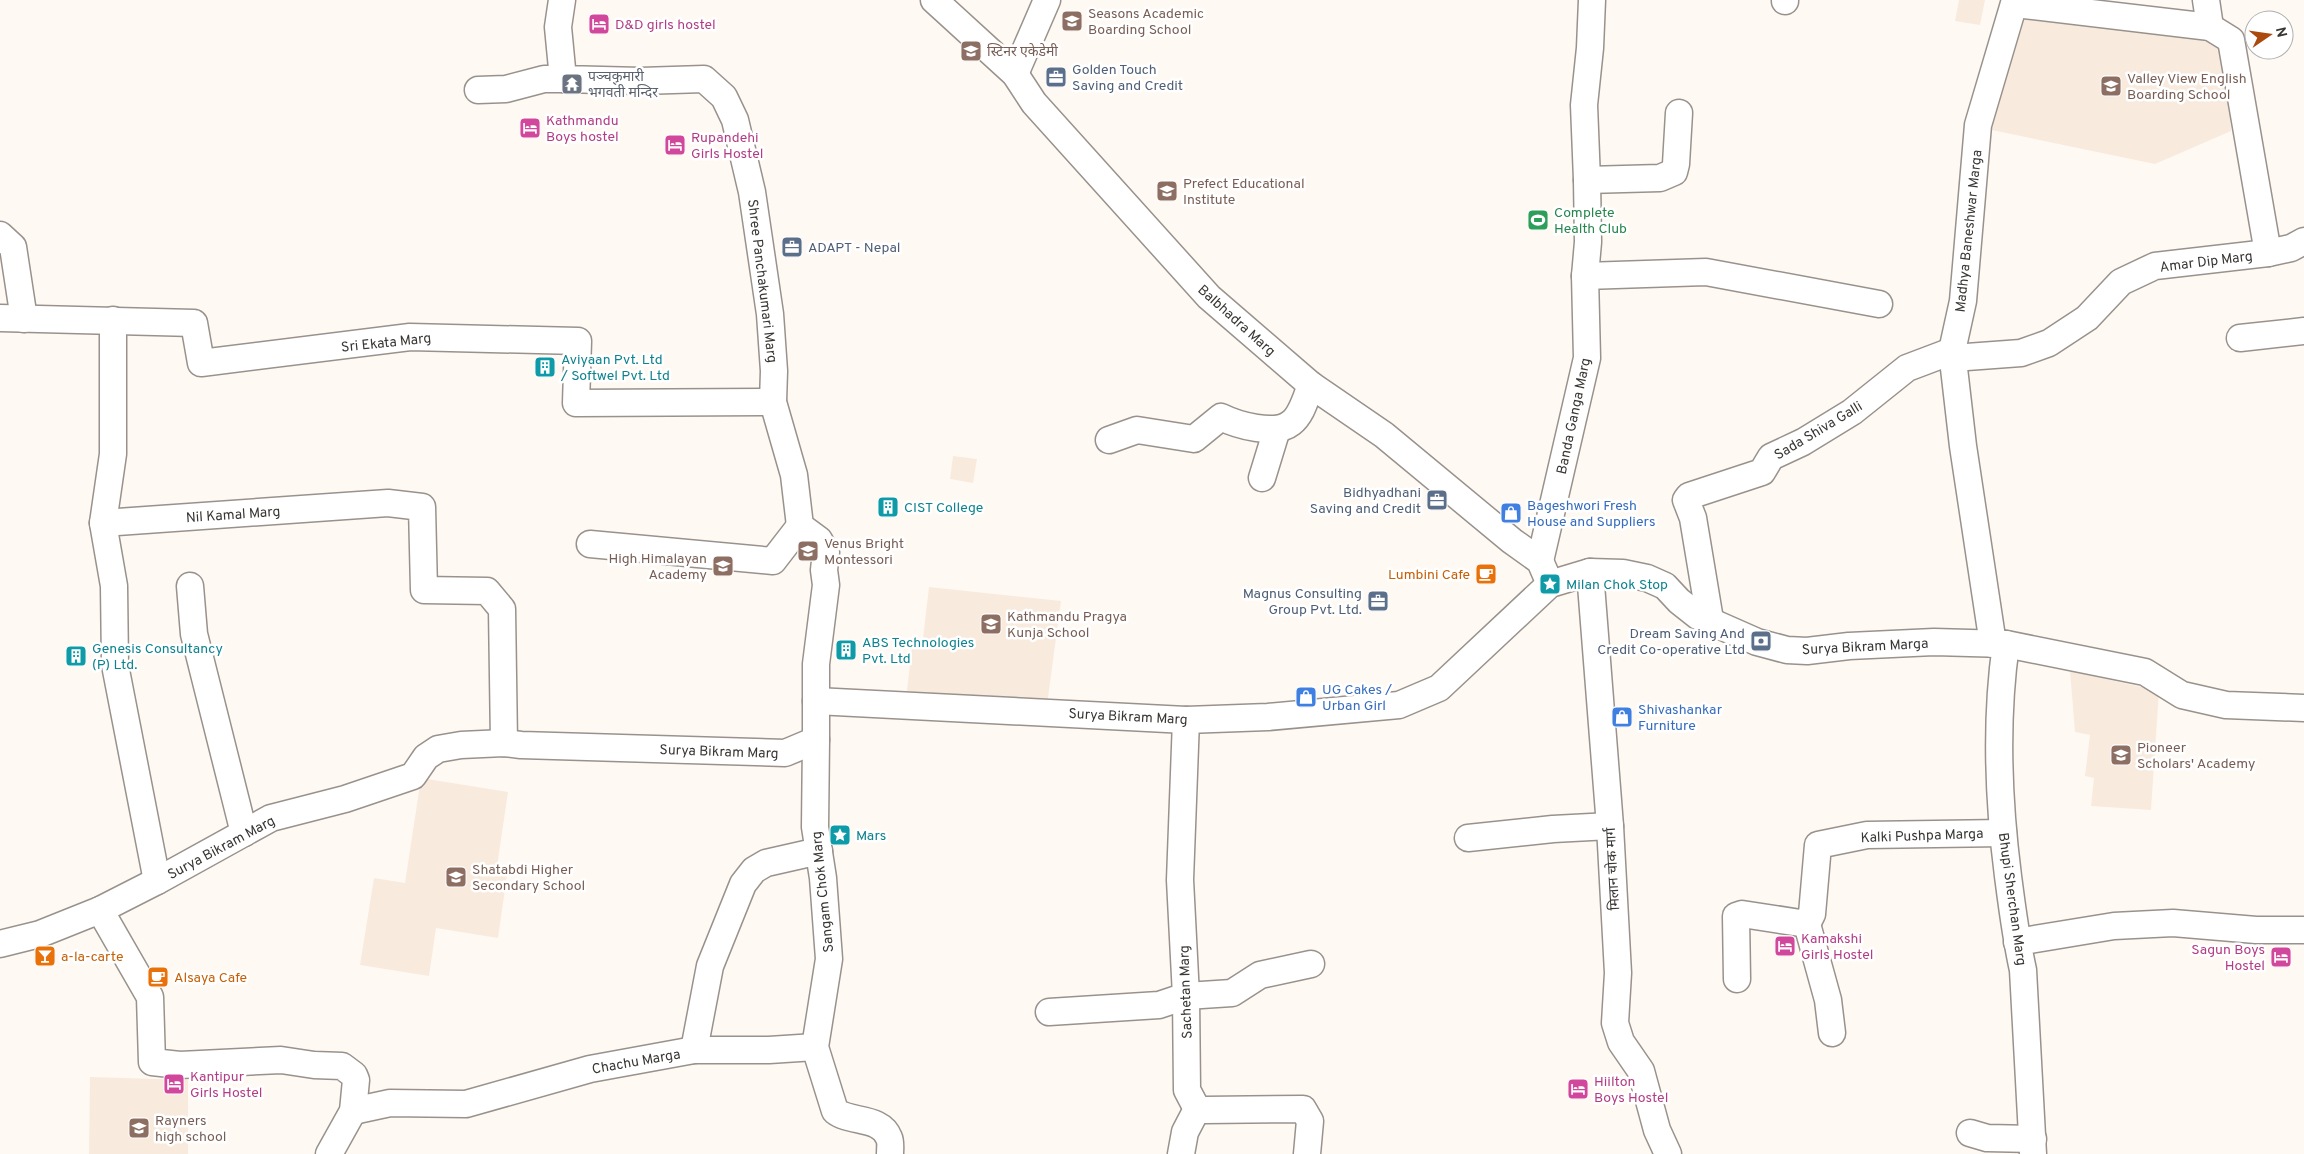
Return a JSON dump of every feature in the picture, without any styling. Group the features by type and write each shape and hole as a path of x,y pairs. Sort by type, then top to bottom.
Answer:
{"street":[{"path":"562,0 558,27 563,79"},
{"name":"Balbhadra Marg","path":"934,0 1015,74 1034,103 1209,297 1311,385 1384,435 1512,541 1545,572"},
{"path":"1015,74 1047,0"},
{"name":"Banda Ganga Marg","path":"1545,572 1587,358 1585,276 1588,242 1584,105 1590,48 1592,0"},
{"path":"2206,0 2210,28"},
{"path":"2015,2 2210,28 2231,40 2268,254"},
{"name":"Madhya Baneshwar Marga","path":"2000,644 1963,446 1952,355 1963,301 1978,125 2015,2"},
{"name":"Shree Panchakumari Marg","path":"478,90 506,89 544,79 641,81 704,79 724,97 735,120 752,192 770,314 774,370 773,402 794,476 800,526"},
{"path":"1587,180 1660,178 1674,172 1679,113"},
{"path":"0,235 13,247 12,318"},
{"name":"Amar Dip Marg","path":"1952,355 2021,353 2049,343 2087,318 2121,282 2155,266 2268,254 2291,248 2304,241"},
{"path":"1585,276 1706,272 1880,304"},
{"name":"Sri Ekata Marg","path":"12,318 194,322 201,363 410,337 578,341 576,403 773,402"},
{"path":"113,320 113,454 103,523 114,586 115,664 157,881"},
{"path":"2240,338 2304,331"},
{"name":"Sada Shiva Galli","path":"1710,620 1693,518 1686,500 1689,496 1762,472 1771,457 1803,442 1852,412 1907,368 1952,355"},
{"path":"1109,440 1137,430 1194,439 1220,417 1237,426 1277,429 1291,424 1299,414 1311,385"},
{"path":"1262,478 1277,429"},
{"name":"Nil Kamal Marg","path":"103,523 388,503 422,506 424,590 488,591 502,609 504,743"},
{"path":"590,544 773,561 800,526 818,540 826,552 824,570 826,585 816,664 816,740"},
{"name":"Surya Bikram Marga","path":"1545,572 1623,573 1647,578 1665,586 1679,602 1698,616 1757,642 1787,650 1807,651 1850,646 1934,642 2000,644 2145,672 2182,694 2226,705 2304,708"},
{"name":"Surya Bikram Marg","path":"816,701 1186,720 1268,717 1399,705 1439,688 1545,572"},
{"name":"मिलान चोक मार्ग","path":"1590,572 1610,826 1618,973 1615,1023 1620,1042 1642,1071 1657,1130 1668,1154"},
{"path":"190,586 194,634 244,833"},
{"name":"Bhupi Sherchan Marg","path":"2000,644 1999,787 2017,942 2023,970 2033,1147"},
{"name":"Sachetan Marg","path":"1186,720 1180,880 1186,996 1186,1090 1197,1109"},
{"name":"Surya Bikram Marg","path":"0,944 40,934 100,910 271,818 345,799 413,776 426,756 438,749 461,745 504,743 785,753 816,740"},
{"name":"Sangam Chok Marg","path":"816,740 815,827 823,878 829,959 815,1048 835,1111 842,1116 866,1121 880,1127 889,1138 890,1154"},
{"path":"1468,838 1553,829 1610,826"},
{"name":"Kalki Pushpa Marga","path":"1807,924 1812,914 1809,848 1867,834 2003,833"},
{"name":"Chachu Marga","path":"353,1111 390,1103 466,1104 590,1069 694,1050 710,966 743,884 754,870 766,863 819,851"},
{"path":"100,910 150,997 152,1062 180,1064 281,1060 314,1065 342,1066 354,1075 356,1080 353,1111 329,1154"},
{"path":"1737,979 1736,916 1742,914 1807,924 1828,1000 1832,1033"},
{"path":"2017,942 2114,926 2173,923 2256,930 2304,930"},
{"path":"1049,1012 1160,1005 1186,996 1232,993 1260,975 1311,964"},
{"path":"694,1050 815,1048"},
{"path":"1181,1154 1185,1132 1197,1109 1304,1110 1310,1121 1307,1154"},
{"path":"1970,1133 2033,1147"}],"shaded area":[{"path":"1959,0 1985,0 1980,25 1955,21"},
{"name":"Valley View English Boarding School","path":"2018,12 2225,43 2231,131 2155,164 1982,128"},
{"path":"953,456 977,459 973,483 950,479"},
{"name":"Kathmandu Pragya Kunja School","path":"929,587 1061,601 1047,705 906,699 912,646 922,647"},
{"name":"Pioneer Scholars' Academy","path":"2070,671 2159,691 2151,810 2091,806 2094,778 2085,776 2090,735 2075,732"},
{"name":"Shatabdi Higher Secondary School","path":"421,778 508,792 496,873 507,875 498,938 436,928 429,976 360,965 374,878 405,883"},
{"name":"Rayners high school","path":"90,1077 188,1080 188,1154 89,1154"}],"place":[{"name":"Seasons Academic Boarding School","path":"1072,21"},
{"name":"D&D girls hostel","path":"599,24"},
{"name":"स्टिनर एकेडेमी","path":"971,51"},
{"name":"Golden Touch Saving and Credit","path":"1056,77"},
{"name":"पञ्चकुमारी भगवती मन्दिर","path":"572,84"},
{"name":"Valley View English Boarding School","path":"2111,86"},
{"name":"Kathmandu Boys hostel","path":"530,128"},
{"name":"Rupandehi Girls Hostel","path":"675,145"},
{"name":"Prefect Educational Institute","path":"1167,191"},
{"name":"Complete Health Club","path":"1538,220"},
{"name":"ADAPT - Nepal","path":"792,247"},
{"name":"Aviyaan Pvt. Ltd / Softwel Pvt. Ltd","path":"545,367"},
{"name":"Bidhyadhani Saving and Credit","path":"1437,500"},
{"name":"CIST College","path":"888,507"},
{"name":"Bageshwori Fresh House and Suppliers","path":"1511,513"},
{"name":"Venus Bright Montessori","path":"808,551"},
{"name":"High Himalayan Academy","path":"723,566"},
{"name":"Lumbini Cafe","path":"1486,574"},
{"name":"Milan Chok Stop","path":"1550,584"},
{"name":"Magnus Consulting Group Pvt. Ltd.","path":"1378,601"},
{"name":"Kathmandu Pragya Kunja School","path":"991,624"},
{"name":"Dream Saving And Credit Co-operative Ltd","path":"1761,641"},
{"name":"ABS Technologies Pvt. Ltd","path":"846,650"},
{"name":"Genesis Consultancy (P) Ltd.","path":"76,656"},
{"name":"UG Cakes / Urban Girl","path":"1306,697"},
{"name":"Shivashankar Furniture","path":"1622,717"},
{"name":"Pioneer Scholars' Academy","path":"2121,755"},
{"name":"Mars","path":"840,835"},
{"name":"Shatabdi Higher Secondary School","path":"456,877"},
{"name":"Kamakshi Girls Hostel","path":"1785,946"},
{"name":"a-la-carte","path":"45,956"},
{"name":"Sagun Boys Hostel","path":"2281,957"},
{"name":"Alsaya Cafe","path":"158,977"},
{"name":"Kantipur Girls Hostel","path":"174,1084"},
{"name":"Hiilton Boys Hostel","path":"1578,1089"},
{"name":"Rayners high school","path":"139,1128"}]}
